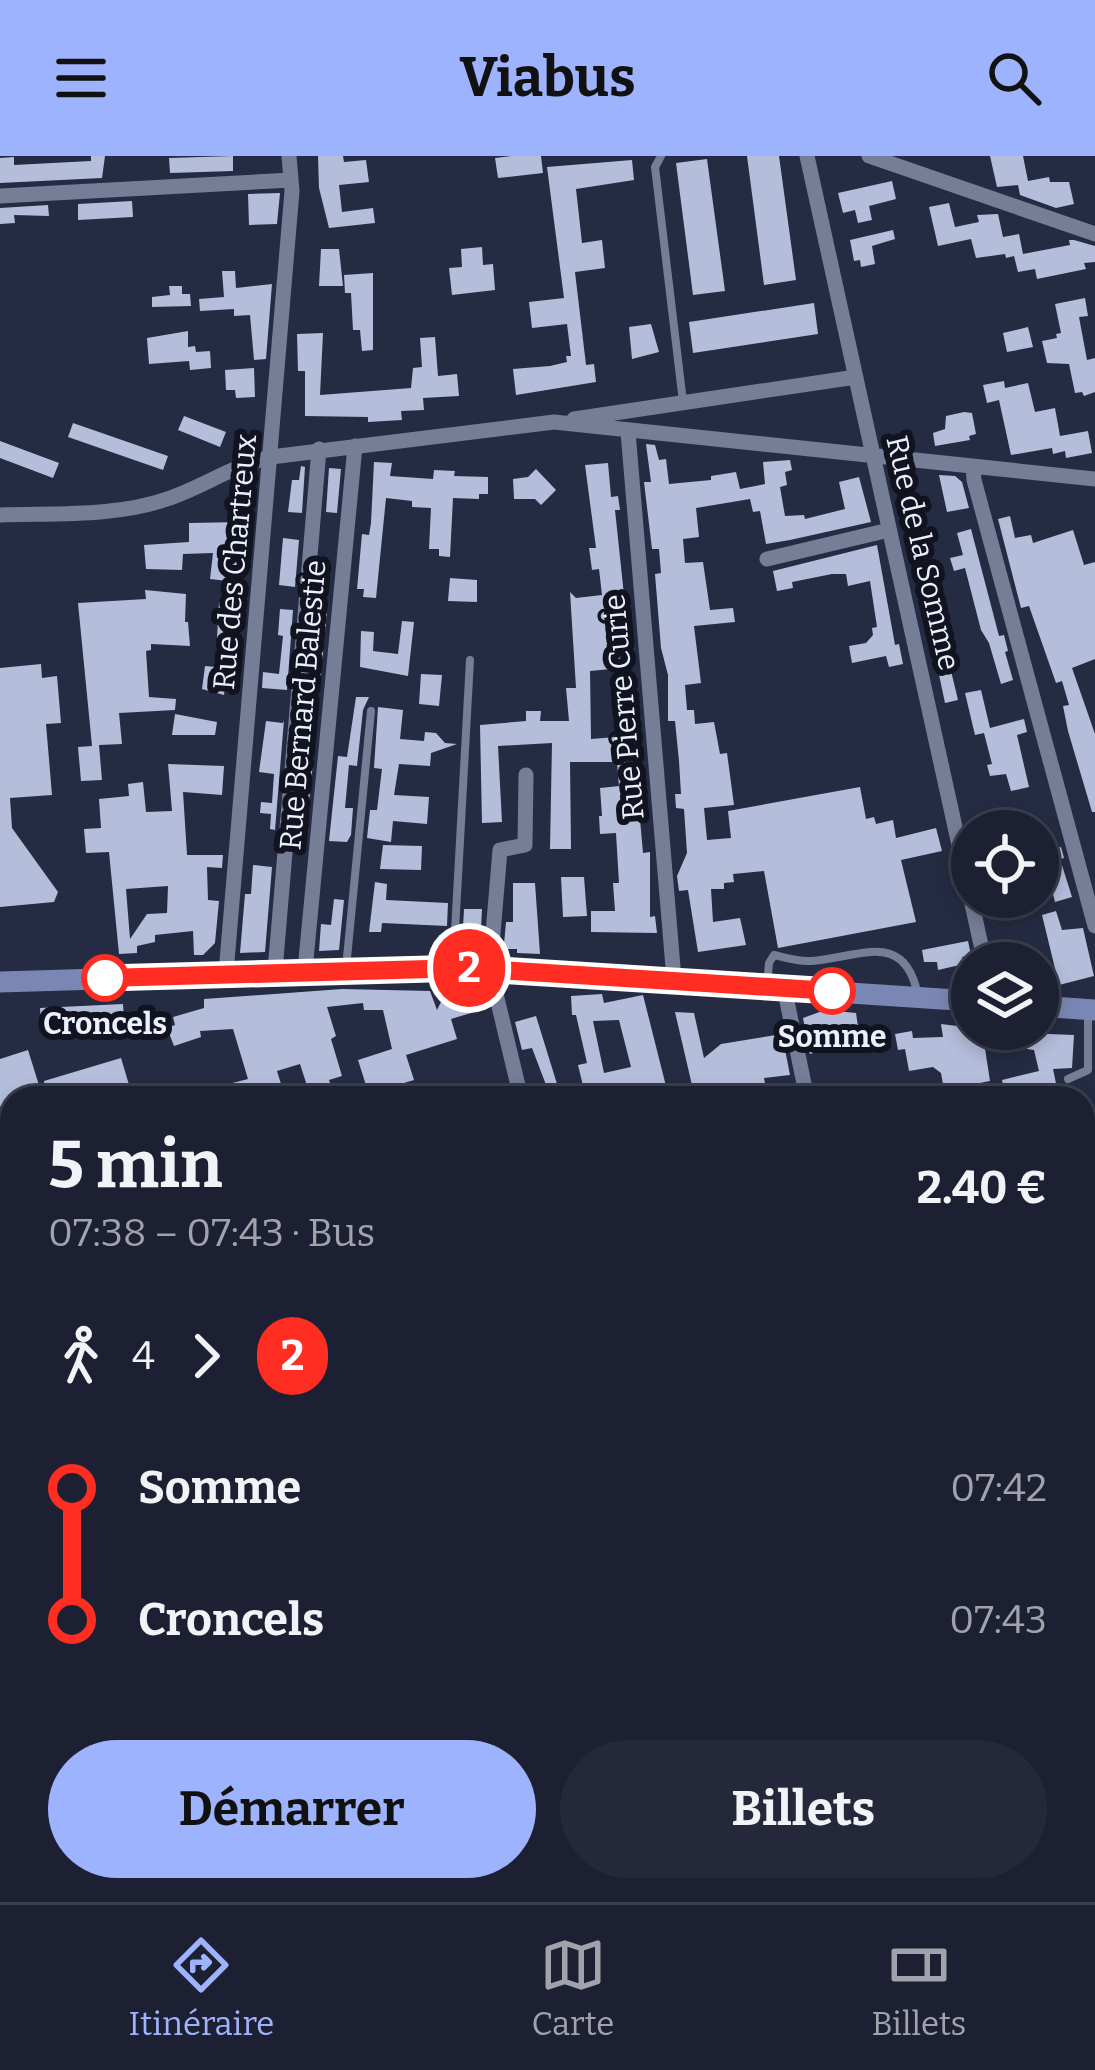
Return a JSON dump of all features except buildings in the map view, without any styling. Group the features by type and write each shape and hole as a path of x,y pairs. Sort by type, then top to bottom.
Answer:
{"main road":[{"path":"0,982 453,968 951,999"},
{"path":"1059,1008 1092,1010"}],"street":[{"name":"Rue des Chartreux","path":"226,973 271,457 290,156"},
{"name":"Rue de la Somme","path":"806,156 980,942"},
{"path":"869,156 1095,234"},
{"path":"0,196 291,180"},
{"path":"0,515 130,509 169,499 245,462 271,457 554,422 856,377"},
{"path":"554,422 1095,479"},
{"name":"Rue Pierre Curie","path":"628,431 674,979"},
{"name":"Rue Bernard Balestie","path":"304,970 355,446"},
{"path":"274,971 319,449"},
{"path":"973,467 1095,926"},
{"path":"767,559 889,530"},
{"path":"518,1086 490,969 500,850 526,844 526,775"},
{"path":"776,987 805,1086"}],"lane":[{"path":"661,156 655,167 683,403"},
{"path":"453,968 470,660"},
{"path":"346,970 371,711"},
{"path":"776,987 769,963 774,955 814,962 879,951 902,958 914,974 918,997"},
{"path":"1068,1079 1088,1070 1092,1010"}],"bus line":[{"name":"2","path":"105,978 466,968 832,991"}],"place":[{"name":"Croncels","path":"105,978"},
{"name":"Somme","path":"832,991"}]}
